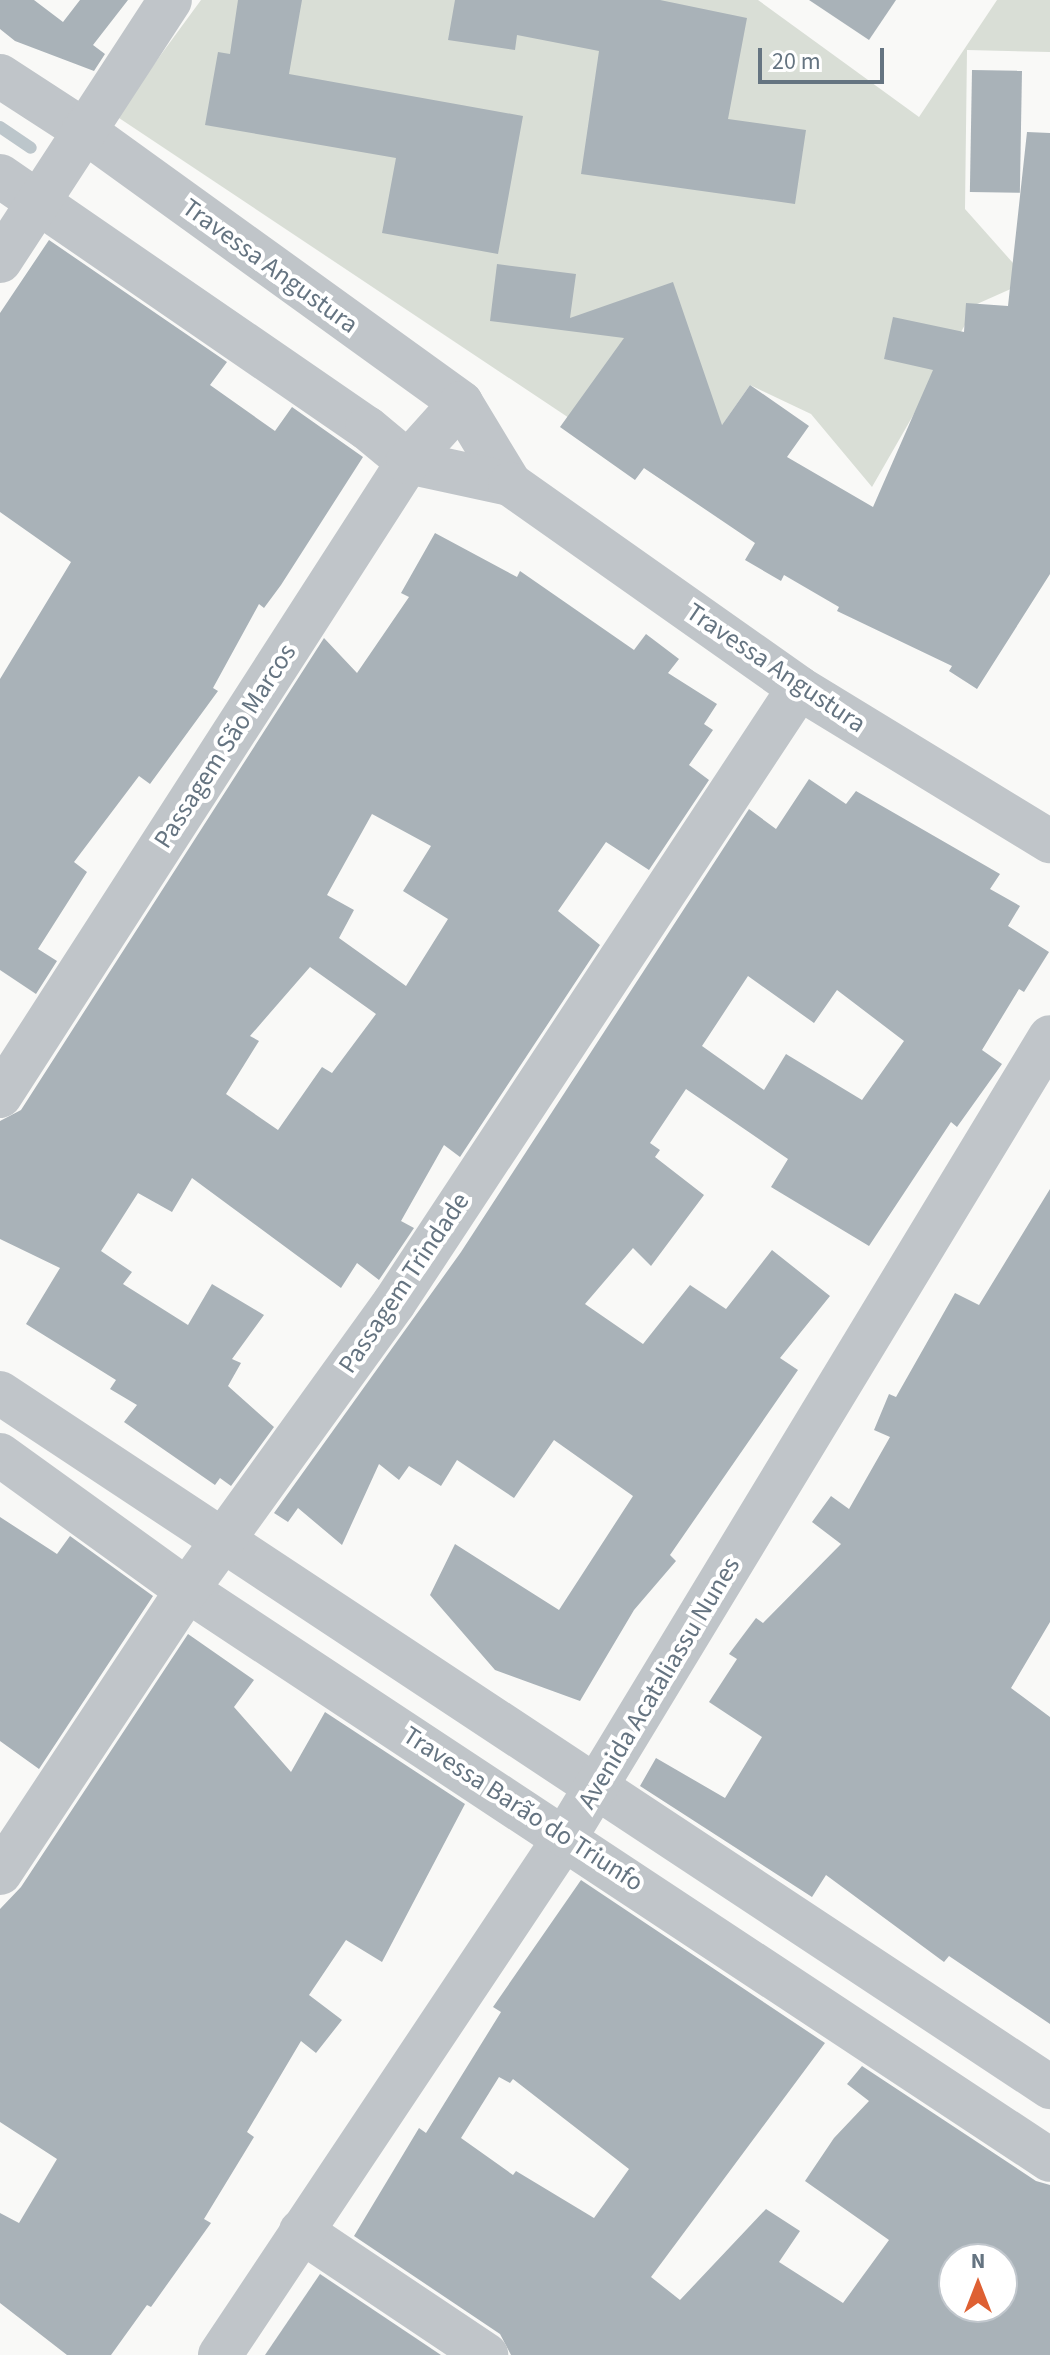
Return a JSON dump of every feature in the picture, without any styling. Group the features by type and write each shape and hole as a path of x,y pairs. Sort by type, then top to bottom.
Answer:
{"street":[{"path":"0,261 170,0"},
{"name":"Travessa Angustura","path":"0,76 83,130 461,403 510,484"},
{"name":"Travessa Angustura","path":"0,176 367,428 408,462 510,484 799,688 1050,841"},
{"name":"Passagem São Marcos","path":"0,1096 408,462 461,403"},
{"name":"Passagem Trindade","path":"0,1873 187,1590 394,1303 799,688"},
{"name":"Avenida Acataliassu Nunes","path":"220,2355 566,1836 1050,1037"},
{"path":"0,1393 1050,2087"},
{"name":"Travessa Barão do Triunfo","path":"0,1455 187,1590 566,1836 1050,2160"},
{"path":"301,2231 486,2355"}],"shaded area":[{"path":"201,0 758,0 919,117 997,0 1050,0 1050,52 967,50 965,209 1029,281 977,304 872,487 811,414 750,385 677,490 116,116"}],"building":[{"path":"0,0 34,0 63,22 80,0 128,0 93,45 105,54 94,71 15,41 0,29"},
{"path":"238,0 302,0 289,74 523,116 498,254 382,233 396,158 205,125 218,52 230,54"},
{"path":"455,0 660,0 747,18 728,119 806,130 795,204 581,174 599,51 517,35 515,50 448,40"},
{"path":"809,0 896,0 869,40"},
{"path":"972,70 1022,71 1020,193 970,192"},
{"path":"1027,132 1050,133 1050,574 977,689 949,671 952,666 837,611 839,607 784,575 781,581 745,560 755,543 644,468 635,480 560,427 624,338 490,321 497,264 576,274 570,318 673,282 722,425 750,385 809,426 787,457 873,507 933,370 884,359 893,317 964,332 966,303 1008,306"},
{"path":"49,240 227,362 210,385 275,431 292,407 363,457 281,585 264,608 259,604 213,688 218,691 150,784 139,776 74,862 87,872 38,949 57,961 36,994 0,970 0,679 71,562 0,512 0,313"},
{"path":"435,533 517,577 520,571 634,650 646,634 679,659 668,673 717,704 704,724 713,730 689,765 709,780 649,870 606,842 558,911 600,945 460,1157 444,1145 401,1221 414,1228 379,1280 357,1263 341,1288 192,1178 172,1212 138,1193 101,1251 132,1272 123,1284 188,1325 212,1284 264,1315 232,1359 241,1363 228,1386 274,1427 231,1486 220,1478 215,1485 124,1422 137,1405 110,1389 116,1380 26,1324 60,1268 0,1239 0,1121 21,1110 324,638 357,673 409,597 401,593","holes":["372,814 431,846 403,891 448,919 406,986 339,938 354,910 327,895","310,967 376,1014 332,1073 322,1067 278,1130 226,1094 259,1041 250,1036"]},
{"path":"809,779 846,804 856,791 1000,874 990,889 1020,906 1008,926 1049,952 1024,992 1019,989 982,1050 1002,1064 957,1127 951,1122 869,1246 771,1187 788,1159 686,1089 650,1143 660,1150 655,1157 704,1195 651,1266 633,1248 585,1304 643,1344 690,1285 726,1309 772,1250 830,1296 780,1358 798,1370 670,1555 676,1561 634,1610 580,1701 495,1670 430,1595 455,1544 559,1610 633,1496 554,1440 514,1498 457,1460 441,1486 409,1466 399,1480 379,1464 342,1545 298,1508 288,1522 274,1513 461,1252 749,809 776,829","holes":["748,976 814,1023 837,990 904,1041 862,1100 786,1054 764,1090 702,1046"]},
{"path":"1050,1189 1050,1622 1011,1688 1050,1717 1050,2024 949,1956 944,1962 826,1875 812,1897 640,1786 656,1758 725,1798 762,1737 709,1702 737,1659 729,1654 756,1618 763,1623 841,1544 812,1522 831,1496 849,1509 890,1437 874,1430 889,1394 896,1397 955,1293 979,1305"},
{"path":"0,1517 57,1554 70,1536 153,1596 39,1769 0,1741"},
{"path":"188,1634 254,1680 234,1707 291,1772 325,1712 465,1804 382,1962 346,1940 309,1995 342,2020 316,2053 301,2041 247,2132 254,2137 204,2219 211,2223 151,2307 147,2305 111,2355 67,2355 0,2303 0,2213 19,2223 57,2159 0,2122 0,1909 21,1887"},
{"path":"581,1880 825,2043 651,2277 680,2300 766,2209 800,2231 779,2262 843,2303 889,2240 805,2181 834,2138 869,2101 847,2084 862,2066 1036,2181 1050,2185 1050,2355 511,2355 500,2334 354,2236 419,2128 426,2133 501,2012 493,2007","holes":["499,2077 510,2083 513,2079 629,2169 594,2218 516,2171 513,2175 461,2138"]},
{"path":"320,2274 441,2355 265,2355"}],"waterway":[{"path":"0,127 31,148"}]}
